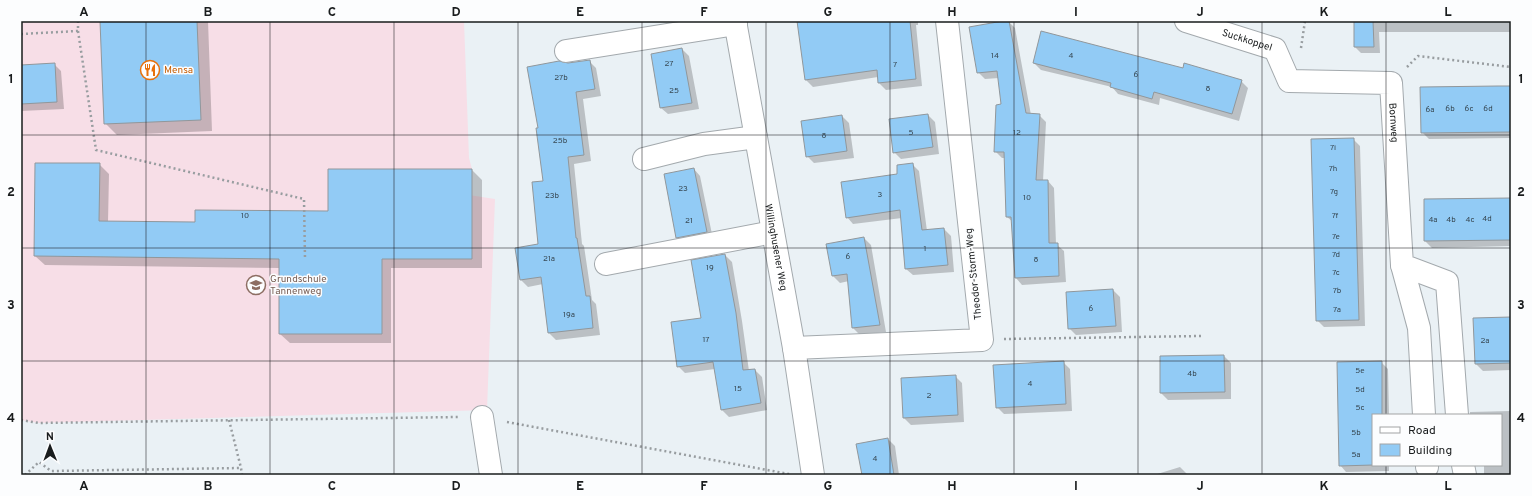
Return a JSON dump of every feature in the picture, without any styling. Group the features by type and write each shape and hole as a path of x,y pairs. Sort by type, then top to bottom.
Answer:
{"street":[{"name":"Theodor-Storm-Weg","path":"947,21 982,340"},
{"name":"Suckkoppel","path":"1186,21 1275,49 1289,81 1391,83"},
{"path":"566,51 736,23"},
{"name":"Willinghusener Weg","path":"736,23 794,348 803,475"},
{"name":"Bornweg","path":"1391,83 1402,265 1418,328 1424,414"},
{"path":"644,159 704,144 756,137"},
{"path":"606,264 773,232"},
{"path":"1402,265 1447,282 1457,414"},
{"path":"1418,328 1451,334"},
{"path":"794,348 982,340"},
{"path":"482,417 491,475"}],"path":[{"path":"78,21 78,31 96,150 304,198 305,259"},
{"path":"21,34 78,31"},
{"path":"1391,83 1418,56 1511,67"},
{"path":"982,340 1201,336"},
{"path":"21,420 39,423 482,417 803,475"},
{"path":"229,420 242,468 242,475"},
{"path":"25,475 39,462 51,471 242,468"}],"shaded area":[{"name":"Grundschule Tannenweg","path":"21,21 464,21 469,158 472,169 469,195 495,199 487,410 39,423 21,420"}],"building":[{"name":"Mensa","path":"100,21 197,21 201,120 104,124"},
{"path":"797,21 910,21 916,79 878,83 877,70 805,80"},
{"path":"1009,21 1026,113 1040,114 1036,180 1048,180 1049,243 1058,243 1059,276 1015,278 1011,217 1006,217 1004,152 994,152 996,105 1001,104 997,71 977,73 969,27"},
{"path":"1354,21 1373,21 1374,47 1354,47"},
{"path":"1041,31 1183,68 1184,63 1242,80 1232,114 1154,92 1152,99 1110,87 1111,83 1033,63"},
{"path":"682,48 692,103 660,108 651,54"},
{"path":"590,60 595,89 576,92 584,155 568,157 576,238 586,296 590,296 593,328 548,333 541,277 520,280 515,248 538,244 532,182 543,181 536,128 538,128 527,67 559,61 568,63"},
{"path":"55,63 57,102 21,104 21,65"},
{"path":"1511,86 1511,132 1421,133 1420,87"},
{"path":"928,114 933,147 893,153 889,119"},
{"path":"842,115 847,151 806,157 801,121"},
{"path":"1354,138 1359,320 1316,321 1311,139"},
{"path":"35,163 100,163 99,221 195,222 195,210 328,211 328,169 472,169 472,259 382,259 382,334 279,334 279,259 34,256"},
{"path":"913,163 922,230 944,228 948,265 905,269 900,210 846,218 841,182 897,174 897,165"},
{"path":"694,168 707,232 676,238 664,174"},
{"path":"1511,198 1511,240 1424,241 1424,199"},
{"path":"864,237 880,325 852,328 847,274 832,276 826,244"},
{"path":"725,254 736,313 743,370 755,369 761,403 721,410 713,362 677,367 671,322 701,318 691,260"},
{"path":"1113,289 1116,326 1068,329 1066,292"},
{"path":"1511,317 1511,363 1475,364 1473,318"},
{"path":"1224,355 1225,392 1160,393 1160,356"},
{"path":"1064,361 1066,404 996,408 993,365"},
{"path":"1382,361 1382,414 1372,414 1372,465 1339,466 1337,362"},
{"path":"956,375 958,415 903,418 901,378"},
{"path":"888,438 894,475 862,475 856,444"}],"place":[{"name":"Mensa","path":"150,70"},
{"name":"Grundschule Tannenweg","path":"256,285"}]}
